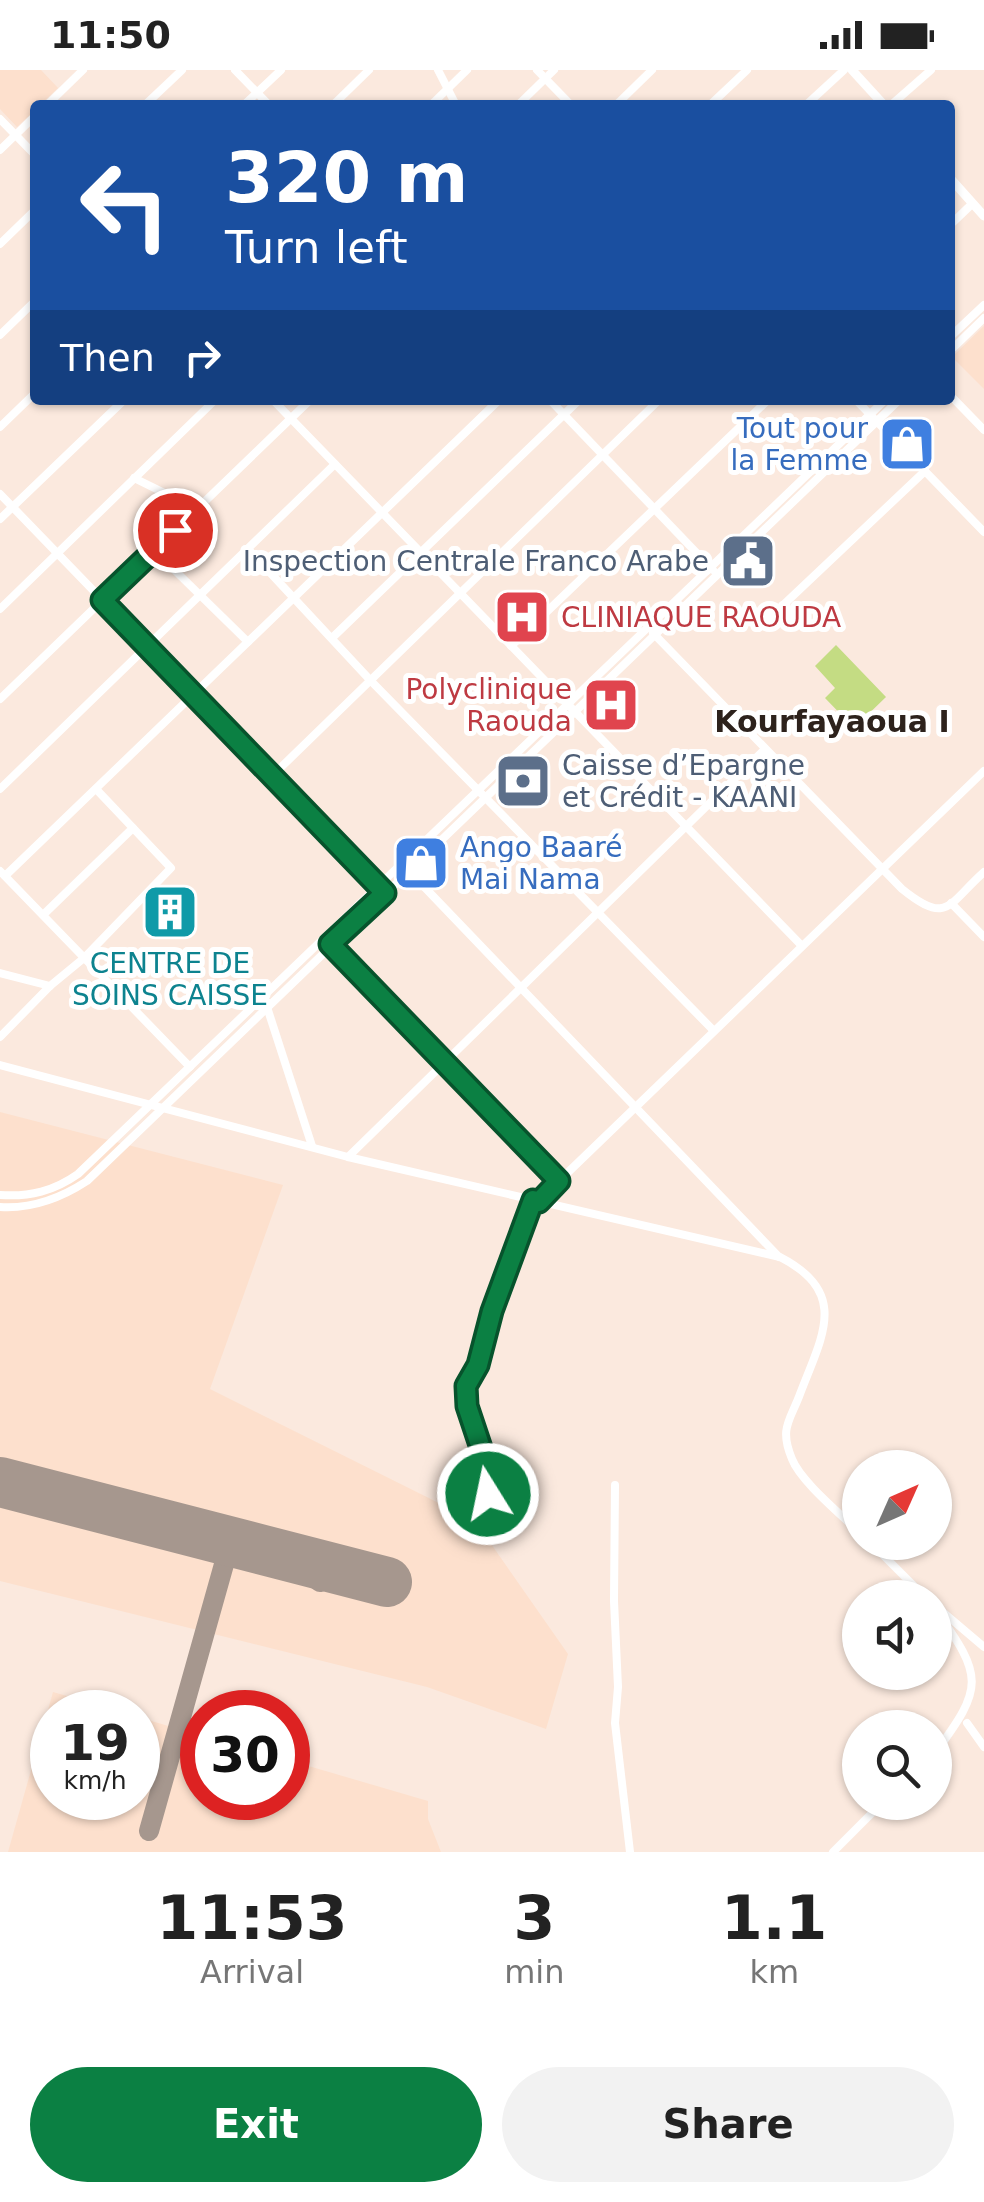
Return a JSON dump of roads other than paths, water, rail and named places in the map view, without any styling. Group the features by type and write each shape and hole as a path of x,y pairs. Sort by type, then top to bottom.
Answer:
{"main road":[{"path":"852,70 883,100"},
{"path":"955,184 984,216"}],"street":[{"path":"52,100 83,70"},
{"path":"150,100 182,70"},
{"path":"235,70 264,100"},
{"path":"249,100 280,70"},
{"path":"338,100 369,70"},
{"path":"438,70 454,100"},
{"path":"436,100 468,70"},
{"path":"537,70 565,100"},
{"path":"523,100 554,70"},
{"path":"621,100 652,70"},
{"path":"715,100 747,70"},
{"path":"811,100 844,70"},
{"path":"894,100 932,70"},
{"path":"0,119 30,150"},
{"path":"0,150 30,121"},
{"path":"955,220 972,204"},
{"path":"0,244 30,215"},
{"path":"955,333 984,305"},
{"path":"0,335 30,306"},
{"path":"955,346 984,318"},
{"path":"0,426 30,398"},
{"path":"955,400 984,430"},
{"path":"0,520 119,405"},
{"path":"0,609 209,405"},
{"path":"278,405 802,946"},
{"path":"0,699 304,405"},
{"path":"196,1074 2,873 96,788 494,405"},
{"path":"555,405 714,571"},
{"path":"332,638 573,405"},
{"path":"272,776 654,405"},
{"path":"511,646 763,405"},
{"path":"861,405 984,532"},
{"path":"873,418 882,405"},
{"path":"0,1207 38,1203 87,1181 385,893 405,867 873,418 892,405"},
{"path":"0,789 335,464"},
{"path":"762,624 924,471"},
{"path":"134,478 197,509"},
{"path":"0,494 385,893"},
{"path":"248,549 371,681 714,1031"},
{"path":"154,550 248,642"},
{"path":"651,632 902,889 922,904 935,910 945,909 984,872"},
{"path":"348,1157 765,749"},
{"path":"474,1519 488,1494 490,1475 467,1406 466,1386 478,1365 492,1311 536,1201 984,771"},
{"path":"0,1037 172,868 96,788"},
{"path":"42,915 133,828"},
{"path":"0,1195 35,1194 64,1184 323,936 378,885 405,867"},
{"path":"405,867 780,1258 812,1277 822,1292 827,1311 798,1399 786,1418 792,1460 842,1514"},
{"path":"951,903 984,937"},
{"path":"323,936 559,1181"},
{"path":"0,973 50,986"},
{"path":"264,995 312,1146"},
{"path":"0,1065 348,1157 780,1258"},
{"path":"615,1485 615,1723 630,1852"},
{"path":"888,1560 908,1580"},
{"path":"952,1621 984,1647"},
{"path":"952,1631 981,1675 978,1699 967,1724 952,1738"},
{"path":"967,1724 984,1747"},
{"path":"833,1852 865,1820"}],"place":[{"name":"Tout pour la Femme","path":"907,444"},
{"name":"Inspection Centrale Franco Arabe","path":"748,561"},
{"name":"CLINIAQUE RAOUDA","path":"522,617"},
{"name":"Polyclinique Raouda","path":"611,705"},
{"name":"Caisse d’Epargne et Crédit - KAANI","path":"523,781"},
{"name":"Ango Baaré Mai Nama","path":"421,863"},
{"name":"CENTRE DE SOINS CAISSE","path":"170,912"}],"district":[{"name":"Kourfayaoua I","path":"832,721"}]}
